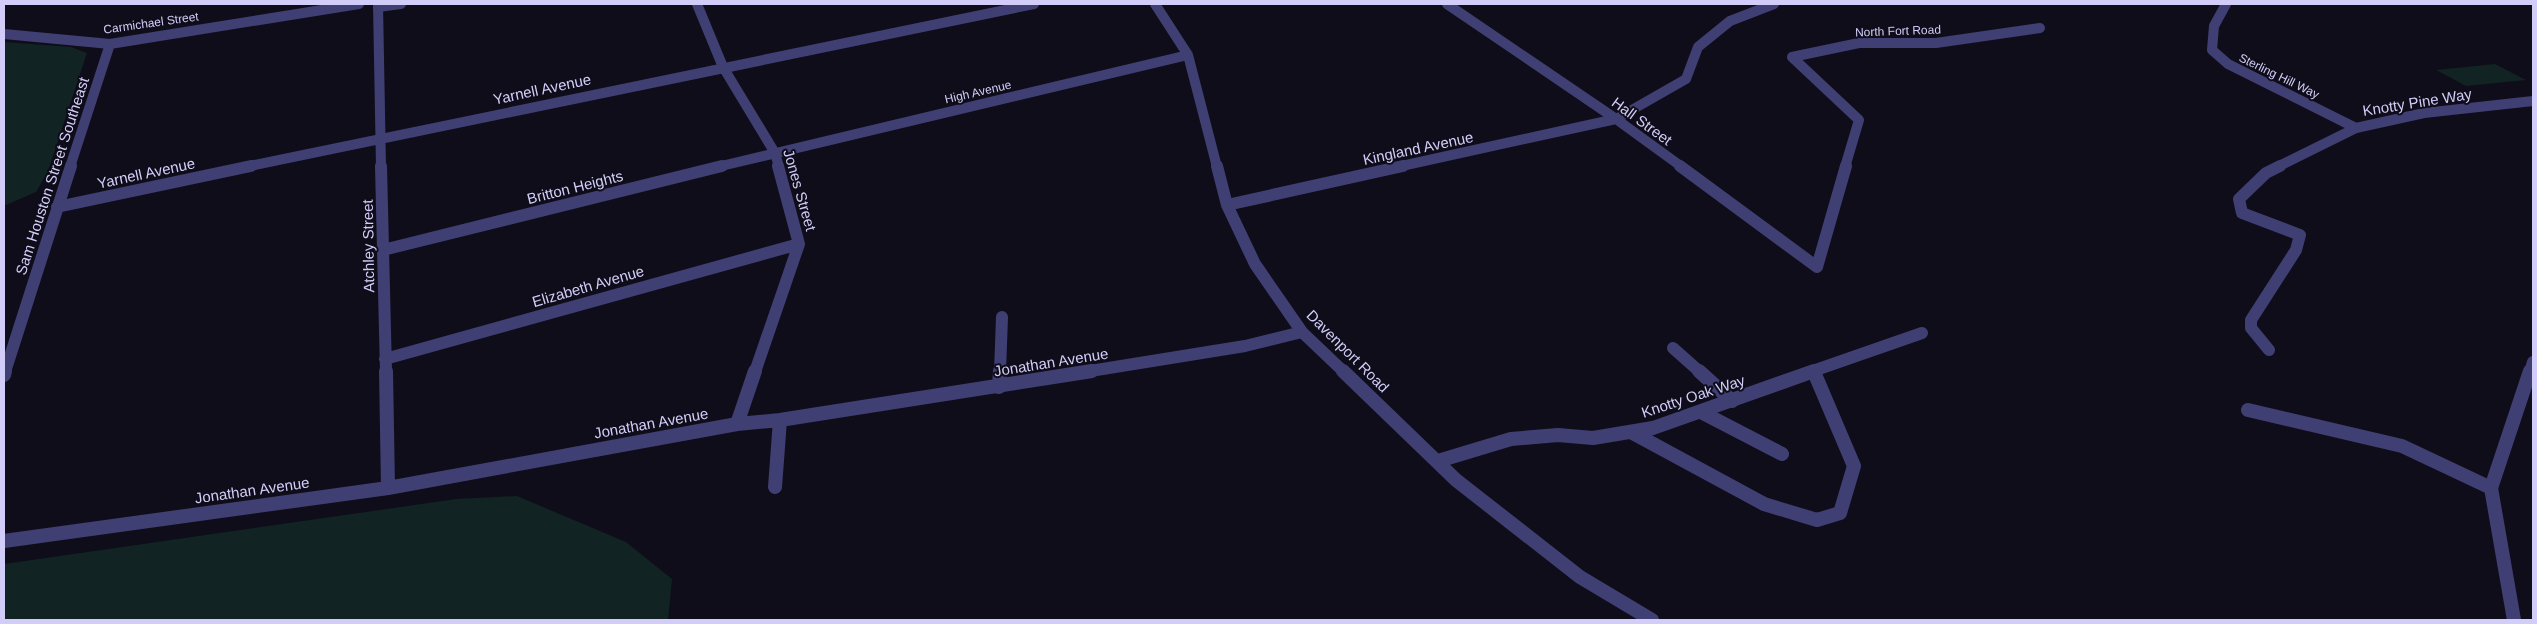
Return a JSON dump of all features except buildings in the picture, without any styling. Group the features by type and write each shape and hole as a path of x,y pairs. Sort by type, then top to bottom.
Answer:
{"street":[{"name":"Carmichael Street","path":"4,34 110,44 359,4"},
{"path":"378,6 401,4"},
{"name":"Jones Street","path":"697,4 724,66 775,153 799,244 737,424"},
{"name":"Yarnell Avenue","path":"57,207 724,66 1034,4"},
{"name":"Davenport Road","path":"1155,4 1188,55 1227,205 1255,264 1302,332 1456,480 1580,577 1652,620"},
{"name":"Hall Street","path":"1447,4 1616,119 1817,267"},
{"name":"Kingland Avenue","path":"1227,205 1616,119 1686,79 1698,47 1730,21 1774,4"},
{"name":"Sterling Hill Way","path":"2226,4 2218,15 2211,36 2212,50 2228,64 2356,128"},
{"name":"Atchley Street","path":"378,6 388,488"},
{"name":"North Fort Road","path":"1817,267 1859,120 1792,56 1860,43 1936,43 2040,28"},
{"name":"Sam Houston Street Southeast","path":"4,375 110,44"},
{"name":"High Avenue","path":"775,153 1188,55"},
{"name":"Knotty Pine Way","path":"2269,350 2255,333 2251,320 2296,250 2300,235 2242,213 2239,199 2266,173 2356,128 2424,113 2533,101"},
{"name":"Britton Heights","path":"383,250 775,153"},
{"name":"Elizabeth Avenue","path":"385,359 799,244"},
{"path":"999,387 1002,318"},
{"name":"Jonathan Avenue","path":"4,541 388,488 737,424 780,420 999,387 1236,348 1302,332"},
{"name":"Knotty Oak Way","path":"1438,462 1512,439 1558,435 1593,438 1653,428 1922,333"},
{"path":"1673,348 1732,401"},
{"path":"2514,620 2491,488 2533,362"},
{"path":"1631,432 1764,504 1817,520 1840,514 1854,466 1814,372"},
{"path":"2248,410 2402,446 2491,488"},
{"path":"1701,412 1782,454"},
{"path":"775,487 780,420"}],"shaded area":[{"path":"4,42 71,47 87,53 48,171 36,192 4,206"},
{"path":"2495,64 2526,80 2466,86 2436,70"},
{"path":"517,496 626,542 672,579 668,620 4,620 4,564 456,499"}]}
